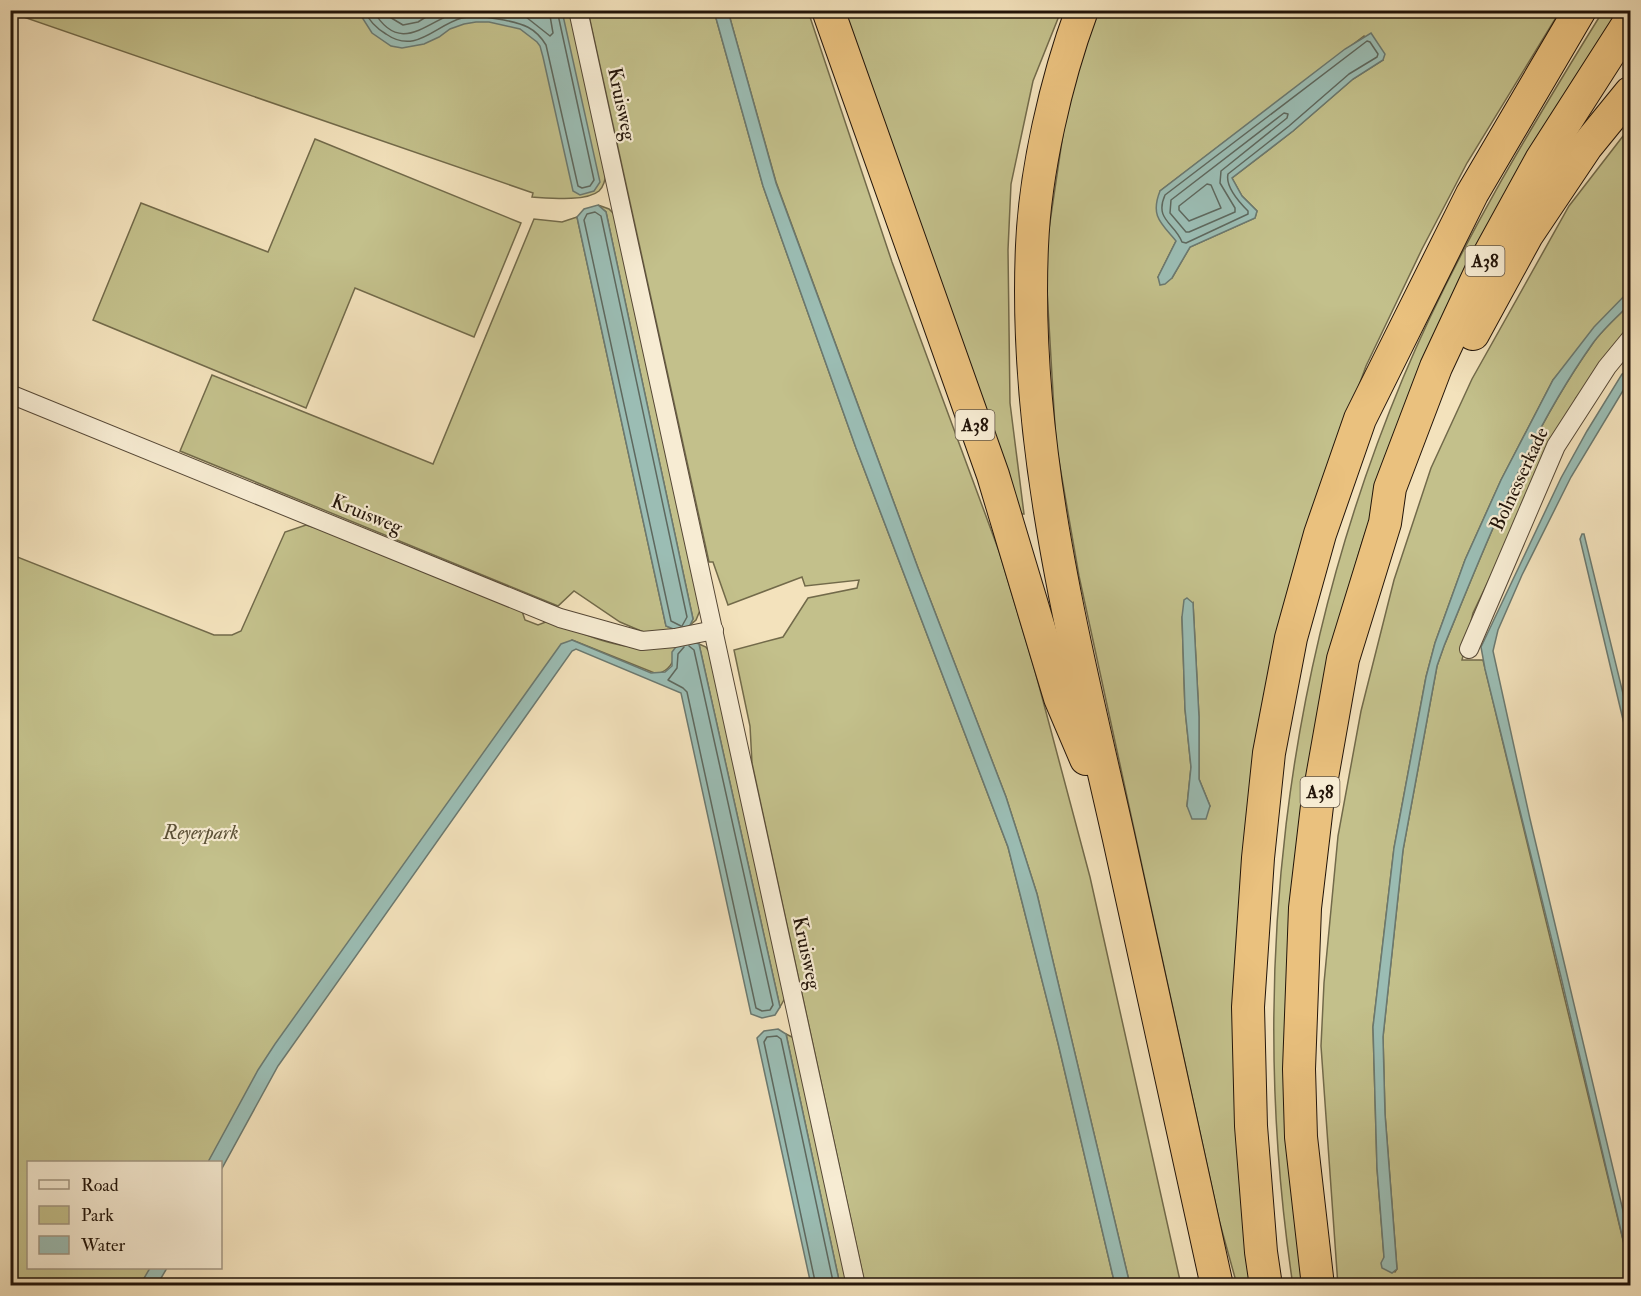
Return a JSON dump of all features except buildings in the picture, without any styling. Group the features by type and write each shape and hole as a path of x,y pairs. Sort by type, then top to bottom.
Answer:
{"highway":[{"name":"A38","path":"828,10 993,475 1060,698 1119,841"},
{"name":"A38","path":"1082,10 1062,73 1041,165 1032,245 1032,353 1041,459 1062,580 1217,1286"},
{"name":"A38","path":"1266,1286 1261,1252 1251,1126 1248,1007 1258,858 1269,753 1291,638 1320,534 1360,419 1472,194 1580,10"},
{"name":"A38","path":"1385,523 1390,488 1437,367 1485,262 1541,160 1630,21"},
{"name":"A38","path":"1318,1286 1301,1137 1299,1069 1305,908 1317,806 1343,659 1385,523 1457,362 1527,236 1586,147 1630,93"}],"street":[{"name":"Kruisweg","path":"578,10 856,1286"},
{"name":"Bolnesserkade","path":"1469,649 1556,446 1607,366 1630,339"},
{"name":"Kruisweg","path":"10,394 561,618 642,641 675,638 714,630"}],"green space":[{"path":"561,10 563,15 562,11 570,11 606,173 599,191 577,198 532,197 533,193 15,14 11,17 10,11"},
{"path":"588,11 714,11 763,186 856,448 1008,847 1058,1043 1115,1285 865,1285 752,763 750,726 734,650 783,637 808,598 857,588 859,580 805,586 802,577 728,605 713,562 709,562"},
{"path":"728,11 808,11 892,262 1000,554 1034,667 1090,877 1181,1285 1130,1285 1037,894 1006,797 918,568 776,182"},
{"path":"842,11 1061,11 1033,81 1011,184 1008,250 1010,403 1024,514 1021,514"},
{"path":"1098,11 1560,11 1467,163 1422,249 1366,366 1315,506 1254,767 1252,1285 1237,1285 1219,1220 1079,576 1056,444 1045,256 1070,87","holes":["1364,36 1383,60 1353,79 1293,131 1232,178 1242,196 1257,211 1255,218 1190,247 1172,278 1158,277 1176,241 1160,191","1193,603 1199,717 1199,779 1210,806 1187,806 1191,767 1185,709 1182,617"]},
{"path":"1603,11 1627,11 1393,452 1342,611 1322,700 1309,1285 1293,1286 1280,1171 1274,1055 1276,939 1286,824 1304,710 1329,597 1362,487 1403,378 1424,330 1496,190"},
{"path":"1630,127 1630,290 1553,380 1501,480 1465,560 1435,643 1426,677 1394,848 1373,1027 1377,1168 1384,1257 1395,1272 1397,1269 1385,1114 1383,1037 1403,850 1437,666 1493,529 1528,452 1569,378 1593,343 1630,304 1630,335 1576,398 1473,613 1462,660 1483,660 1630,1269 1630,1285 1338,1286 1321,1046 1324,983 1338,836 1361,711 1394,580 1431,468 1472,379 1569,206"},
{"path":"315,139 521,223 474,337 355,288 306,408 93,320 141,203 268,252"},
{"path":"598,205 609,209 615,215 701,608 696,620 689,626 693,619 606,212"},
{"path":"577,217 666,626 676,630 648,634 620,622 574,591 558,606 180,451 212,375 433,464 534,219 562,222"},
{"name":"Reyerpark","path":"306,525 346,537 522,611 525,620 538,625 551,620 598,639 630,647 663,647 680,644 670,666 657,674 572,640 274,1058 217,1161 27,1161 27,1269 157,1269 148,1285 11,1285 10,554 214,635 232,635 241,631 285,532"},
{"path":"699,644 706,647 710,653 785,998 780,1007"},
{"path":"786,1034 794,1038 848,1285 840,1285"}],"water":[{"path":"358,11 562,11 600,182 594,191 580,195 573,191 540,46 520,29 489,22 476,22 450,29 424,44 402,48 391,46 372,33"},
{"path":"714,11 728,11 776,183 918,568 1006,797 1037,894 1130,1285 1115,1285 1058,1043 1008,847 856,448 763,186"},
{"path":"1371,33 1385,54 1383,60 1353,79 1293,131 1232,178 1242,196 1257,211 1255,218 1190,247 1172,278 1160,285 1158,277 1176,241 1162,224 1157,213 1156,207 1160,191 1345,49"},
{"path":"598,205 606,212 693,619 689,627 692,641 699,644 780,1007 775,1015 762,1018 751,1014 681,693 576,649 572,651 278,1066 222,1168 222,1161 209,1161 258,1070 561,644 572,640 651,673 665,672 672,666 672,652 679,643 676,630 666,626 577,217 584,209"},
{"path":"1630,290 1630,304 1593,343 1569,378 1528,452 1493,529 1437,666 1403,850 1383,1037 1385,1114 1397,1269 1392,1273 1382,1268 1381,1263 1384,1257 1377,1168 1373,1027 1394,848 1426,677 1435,643 1465,560 1501,480 1553,380 1594,327"},
{"path":"1626,372 1630,379 1571,477 1522,575 1498,630 1493,651 1530,819 1630,1240 1630,1269 1481,647 1561,478 1587,431 1622,374"},
{"path":"1584,534 1630,722 1630,749 1580,539"},
{"path":"1187,598 1193,603 1199,717 1199,779 1210,806 1206,819 1192,819 1187,806 1191,767 1185,709 1182,617 1184,600"},
{"path":"778,1029 786,1034 840,1285 811,1285 757,1038 764,1031"},
{"path":"149,1269 166,1269 157,1285 140,1285"}]}
